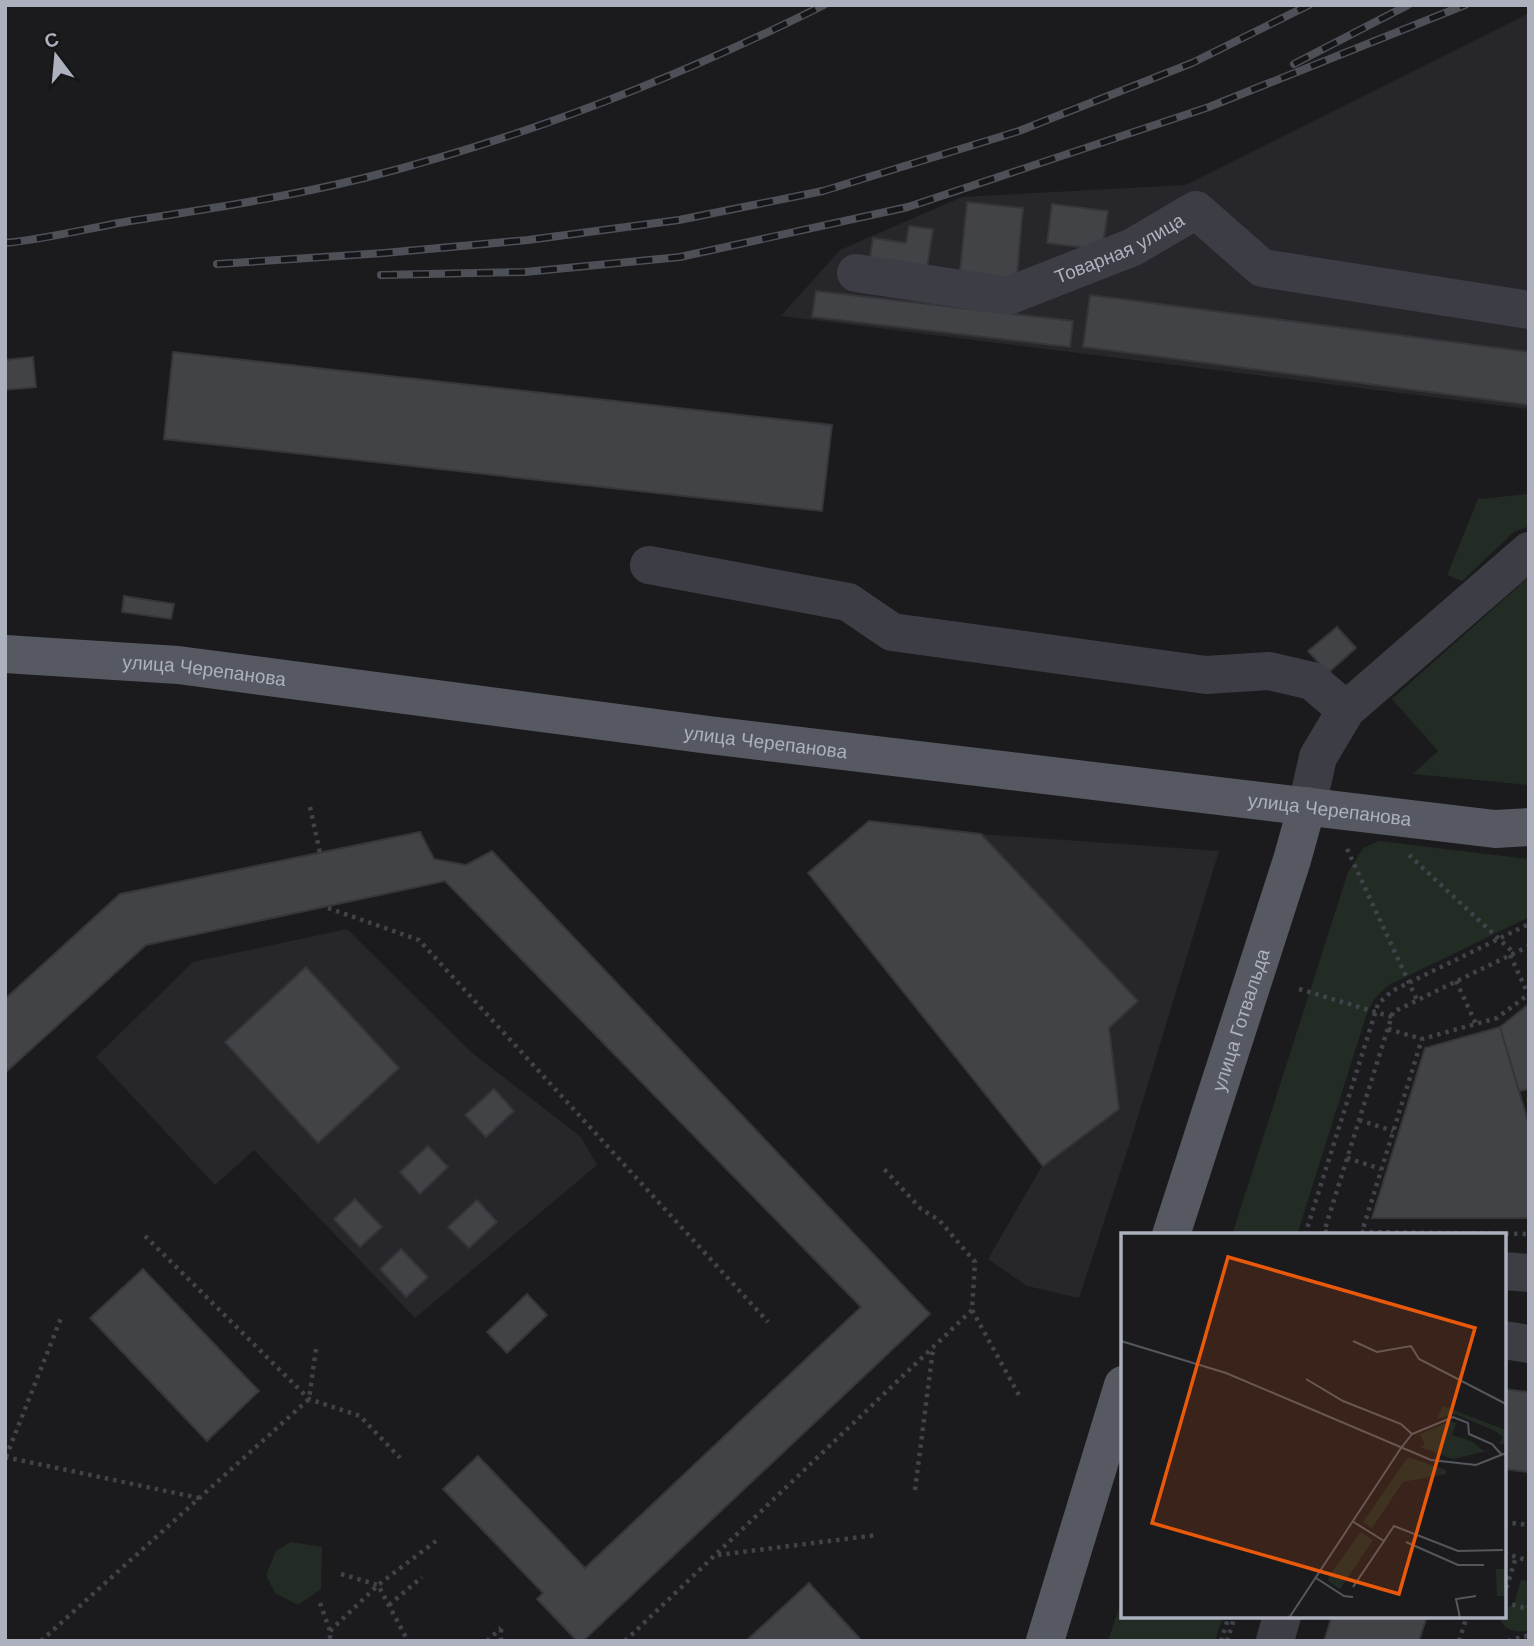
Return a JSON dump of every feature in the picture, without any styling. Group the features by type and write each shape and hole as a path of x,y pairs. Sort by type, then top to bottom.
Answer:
{"main road":[{"name":"улица Черепанова","path":"5,654 178,665 709,735 1495,829 1529,827"},
{"name":"улица Готвальда","path":"1172,1233 1307,806"},
{"path":"1045,1641 1121,1392"}],"lane":[{"name":"Товарная улица","path":"856,273 1008,296 1133,247 1196,210 1262,268 1529,310"},
{"path":"1307,806 1318,757 1346,710 1529,551"},
{"path":"649,565 848,602 892,632 1206,675 1269,671 1312,681 1346,710"},
{"path":"1506,1272 1529,1273"},
{"path":"1506,1340 1529,1344"},
{"path":"1275,1641 1281,1618"}],"path":[{"path":"310,807 320,853"},
{"path":"1347,849 1418,1000"},
{"path":"1388,1029 1422,1039 1497,1018 1528,994 1512,954 1404,850"},
{"path":"328,908 419,940 768,1322"},
{"path":"1306,1233 1378,1004 1392,990 1529,924"},
{"path":"1324,1233 1393,1012 1529,946"},
{"path":"1456,981 1476,1024"},
{"path":"1299,989 1392,1017"},
{"path":"1361,1233 1422,1039"},
{"path":"1359,1120 1393,1131"},
{"path":"1347,1158 1381,1169"},
{"path":"884,1169 921,1209 939,1220 975,1262 972,1310 1020,1397"},
{"path":"1506,1234 1529,1234"},
{"path":"145,1236 309,1399 360,1416 400,1458"},
{"path":"625,1641 972,1310"},
{"path":"61,1318 6,1457 199,1498"},
{"path":"915,1490 933,1348"},
{"path":"41,1641 309,1399 316,1349"},
{"path":"1506,1522 1529,1525"},
{"path":"717,1555 877,1535"},
{"path":"330,1631 377,1585 436,1541"},
{"path":"1506,1554 1529,1561"},
{"path":"1506,1591 1517,1557"},
{"path":"341,1574 377,1585 408,1641"},
{"path":"389,1605 422,1577"},
{"path":"320,1603 330,1631 330,1641"},
{"path":"1506,1603 1528,1609 1529,1606"},
{"path":"1221,1641 1228,1618"},
{"path":"1227,1641 1234,1618"},
{"path":"1459,1641 1466,1618"},
{"path":"487,1641 501,1628 501,1641"},
{"path":"1508,1641 1526,1636 1528,1641"}],"shaded area":[{"path":"1529,13 1529,409 781,316 840,250 962,197 1185,185"},
{"path":"1529,494 1529,526 1514,532 1462,581 1447,575 1478,499"},
{"path":"1529,577 1529,785 1413,774 1438,751 1392,699"},
{"path":"869,821 981,834 1219,851 1132,1136 1079,1298 1027,1286 988,1259 1042,1166 808,873"},
{"path":"1379,841 1529,859 1529,917 1387,986 1374,999 1366,1016 1298,1233 1233,1233 1348,872 1363,848"},
{"path":"347,929 471,1052 581,1137 597,1165 415,1318 254,1150 215,1185 96,1057 193,962"},
{"path":"291,1542 322,1547 321,1589 298,1605 275,1593 266,1575 276,1551"},
{"path":"1521,1580 1529,1582 1529,1630 1516,1631 1507,1628 1501,1621 1500,1618 1506,1618 1506,1607 1514,1605"},
{"path":"1121,1602 1121,1618 1222,1618 1215,1641 1108,1641"}],"building":[{"path":"967,202 1023,208 1016,287 959,281"},
{"path":"1052,204 1108,211 1102,250 1047,243"},
{"path":"909,226 933,229 926,274 869,266 873,238 906,243"},
{"path":"816,291 1073,321 1070,347 812,317"},
{"path":"1090,295 1529,352 1529,405 1083,347"},
{"path":"173,352 832,425 822,511 164,439"},
{"path":"33,357 36,387 5,390 5,360"},
{"path":"124,596 174,604 171,619 122,612"},
{"path":"1337,627 1356,648 1328,673 1308,651"},
{"path":"869,821 981,834 1138,1001 1109,1028 1119,1109 1043,1166 808,873"},
{"path":"420,832 434,859 466,865 492,851 930,1314 583,1641 577,1641 537,1599 543,1593 443,1489 478,1456 585,1568 861,1307 445,881 146,945 5,1073 5,999 120,894"},
{"path":"306,967 399,1068 318,1143 225,1042"},
{"path":"1529,1004 1529,1089 1519,1091 1500,1027"},
{"path":"1500,1027 1529,1125 1529,1218 1372,1218 1425,1048"},
{"path":"494,1089 514,1111 486,1137 465,1115"},
{"path":"428,1146 448,1167 420,1194 400,1172"},
{"path":"355,1199 382,1227 360,1247 334,1219"},
{"path":"477,1200 497,1222 469,1248 448,1227"},
{"path":"401,1249 428,1277 406,1297 380,1269"},
{"path":"143,1269 259,1391 207,1441 90,1318"},
{"path":"527,1294 547,1315 507,1353 487,1332"},
{"path":"1506,1389 1529,1392 1529,1472 1506,1469"},
{"path":"809,1583 862,1641 746,1641"},
{"path":"1331,1618 1426,1618 1419,1641 1324,1641"}],"railway":[{"path":"5,243 277,197 424,162 599,104 713,57 824,5"},
{"path":"217,264 528,240 679,220 823,191 1019,131 1192,63 1309,5"},
{"path":"1294,64 1408,5"},
{"path":"381,275 525,272 680,257 908,207 1209,107 1465,5"}]}
